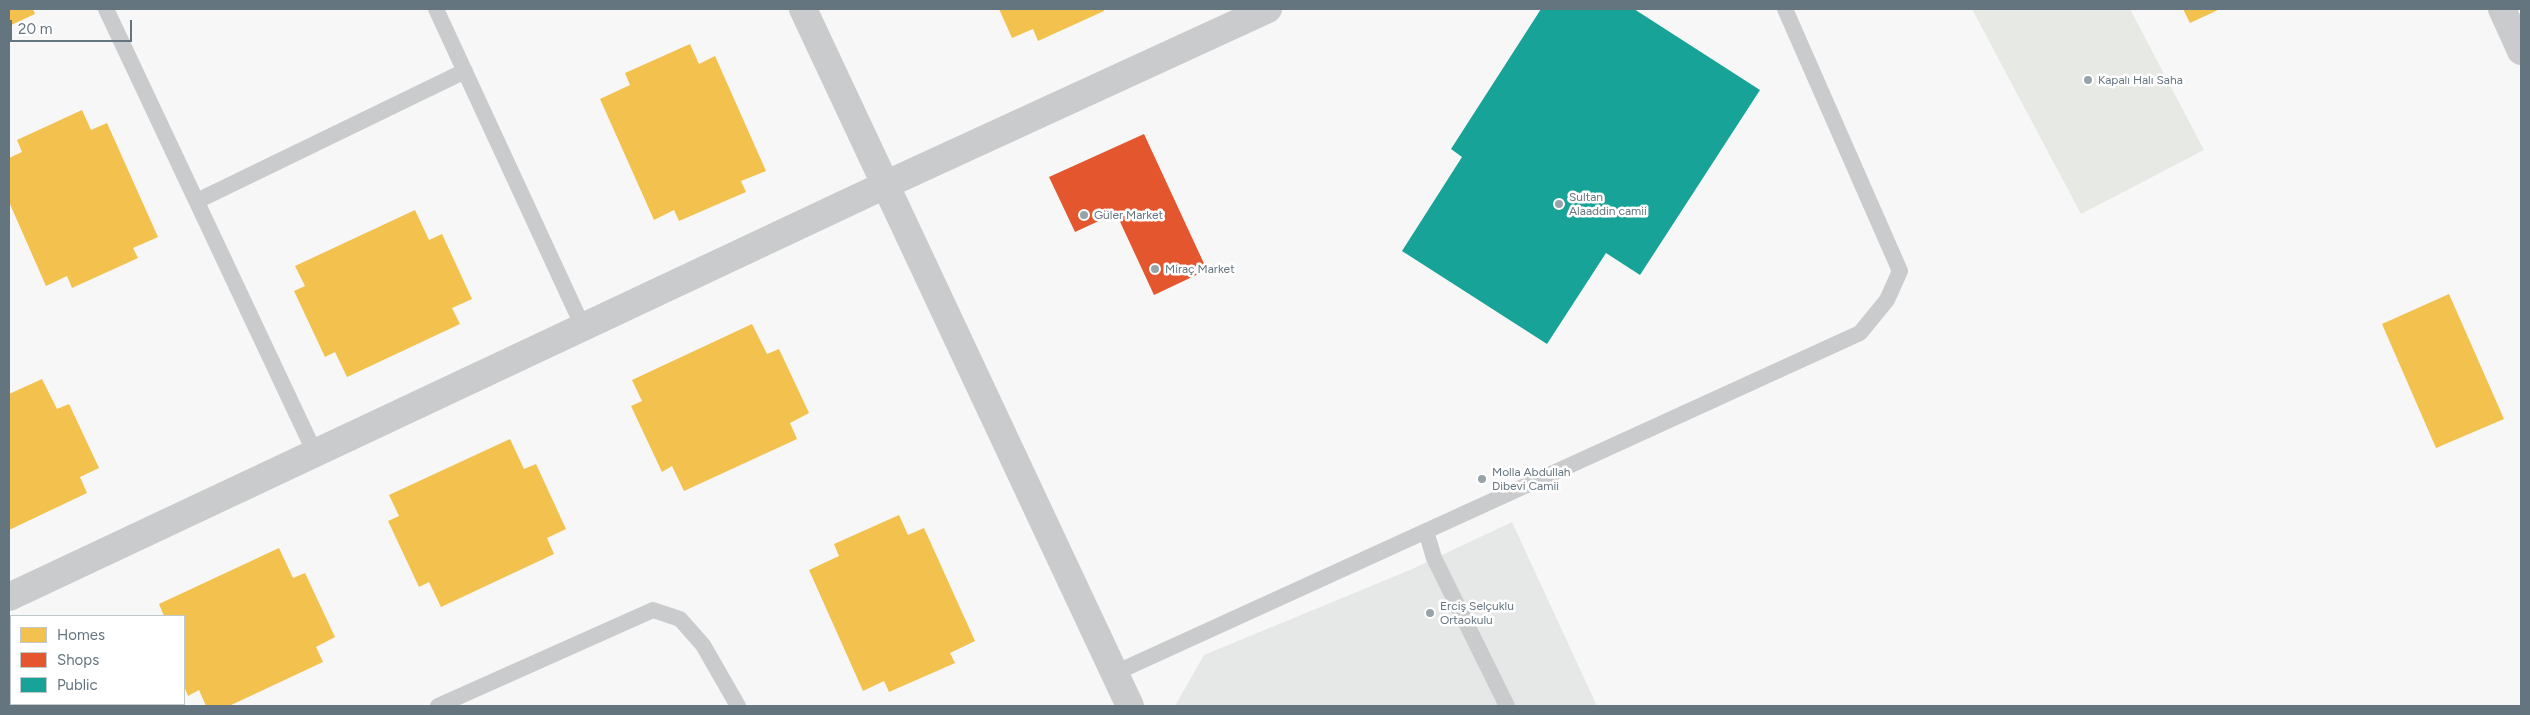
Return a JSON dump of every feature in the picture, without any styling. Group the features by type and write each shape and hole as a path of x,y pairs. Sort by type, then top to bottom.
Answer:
{"street":[{"path":"803,9 1130,706"},
{"path":"9,597 885,185 1268,9"},
{"path":"2502,9 2521,51"}],"lane":[{"path":"106,9 315,453"},
{"path":"436,9 583,327"},
{"path":"1114,673 1860,333 1887,300 1900,271 1785,9"},
{"path":"197,201 465,71"},
{"path":"1426,531 1434,558 1507,706"},
{"path":"438,706 653,610 680,619 703,645 738,706"}],"shaded area":[{"name":"Kapalı Halı Saha","path":"1972,9 2130,9 2204,150 2081,214"},
{"name":"Erciş Selçuklu Ortaokulu","path":"1512,522 1597,706 1175,706 1204,655 1410,570"}],"building: Homes":[{"path":"9,9 33,9 35,14 9,26"},
{"path":"999,9 1103,9 1104,11 1038,41 1033,29 1012,38"},
{"path":"2183,9 2220,9 2190,23"},
{"path":"690,44 699,64 715,56 766,171 741,181 746,192 679,221 674,210 654,220 600,99 630,85 625,73"},
{"path":"82,110 91,130 107,123 158,237 133,248 138,258 72,288 67,276 46,286 9,202 9,158 22,152 17,140"},
{"path":"415,210 429,240 442,234 472,299 452,308 460,324 347,377 335,352 325,357 294,291 305,286 295,266"},
{"path":"2449,294 2504,419 2436,448 2382,324"},
{"path":"752,324 767,354 779,349 809,413 790,423 797,439 684,491 672,466 662,472 631,406 642,401 632,380"},
{"path":"42,379 57,409 69,404 99,468 80,477 87,493 9,530 9,394"},
{"path":"510,439 524,469 536,464 566,529 547,538 554,554 441,607 429,582 419,587 388,521 399,516 389,495"},
{"path":"899,515 908,535 924,528 975,641 950,653 955,663 889,692 884,681 863,691 809,570 839,556 834,544"},
{"path":"279,548 293,578 305,573 335,637 316,647 323,662 229,706 206,706 199,690 188,696 185,688 185,615 164,615 159,604"},
{"path":"9,672 10,705 65,706 9,706"}],"building: Shops":[{"path":"1144,134 1207,270 1154,295 1116,213 1075,232 1049,177"}],"building: Public":[{"name":"Sultan Alaaddin camii","path":"1541,9 1634,9 1760,90 1640,275 1606,253 1547,344 1402,251 1462,157 1451,149"}],"place":[{"name":"Kapalı Halı Saha","path":"2088,80"},
{"name":"Sultan Alaaddin camii","path":"1559,204"},
{"name":"Güler Market","path":"1084,215"},
{"name":"Miraç Market","path":"1155,269"},
{"name":"Molla Abdullah Dibevi Camii","path":"1482,479"},
{"name":"Erciş Selçuklu Ortaokulu","path":"1430,613"}]}
